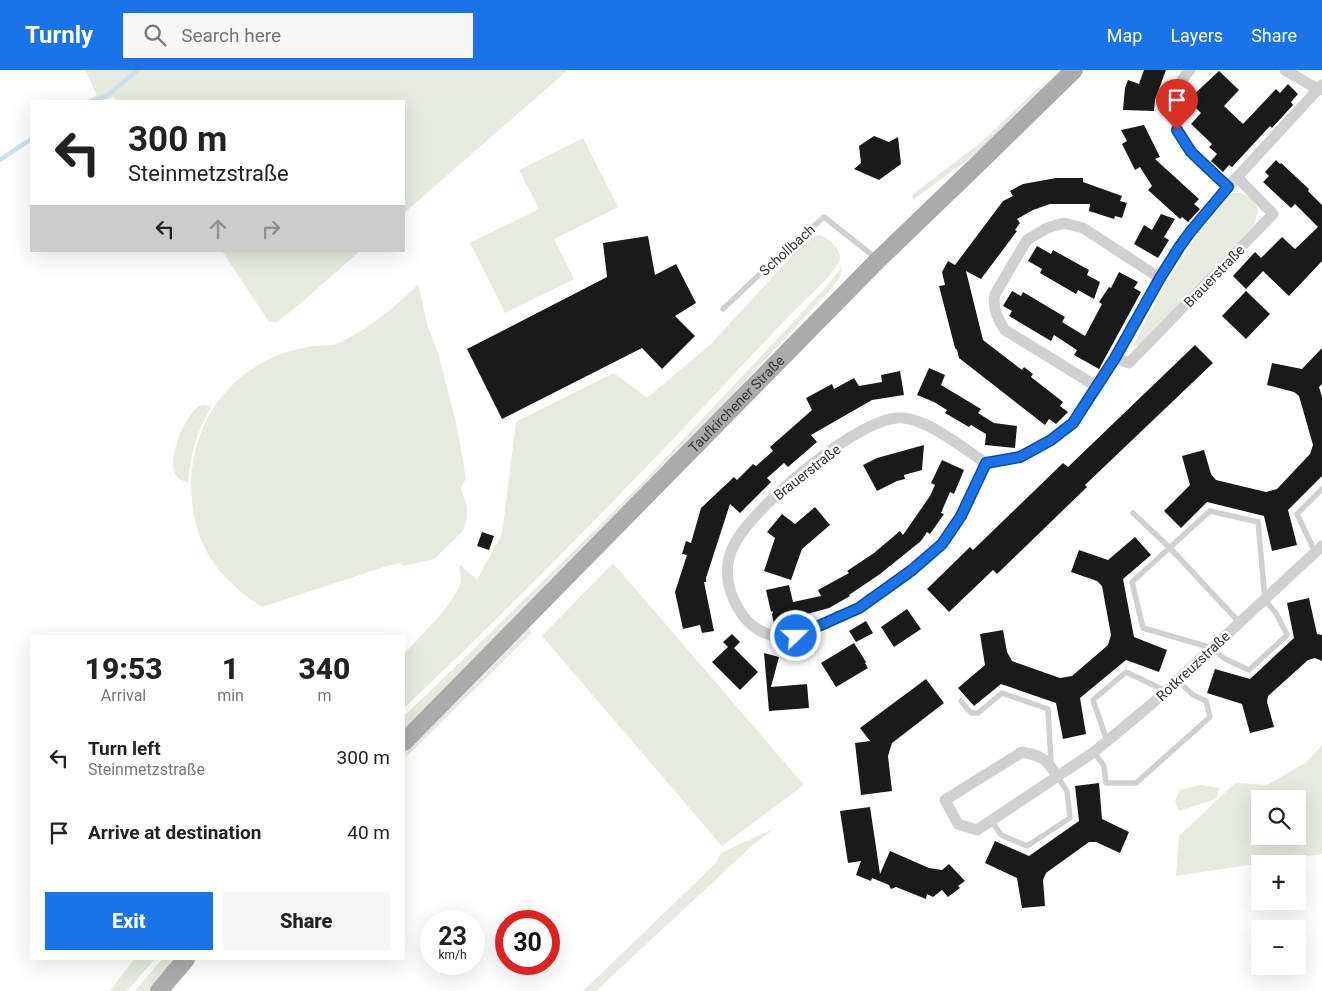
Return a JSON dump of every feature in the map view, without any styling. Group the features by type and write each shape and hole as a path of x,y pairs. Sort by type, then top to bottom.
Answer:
{"main road":[{"name":"Taufkirchener Straße","path":"405,741 878,260 1074,70"},
{"path":"159,991 185,960"}],"street":[{"path":"1190,70 1183,78 1174,103 1174,117 1177,130 1191,152 1228,187"},
{"path":"986,463 1020,457 1051,440 1073,423 1115,358 1160,278 1191,231 1228,187 1320,87 1285,70"},
{"name":"Brauerstraße","path":"1115,358 1129,362 1273,214 1237,177"},
{"path":"1096,386 1005,330 1000,323 994,299 995,294 1027,240 1038,232 1064,223 1083,228 1160,278"},
{"name":"Brauerstraße","path":"891,418 912,420 930,427 986,463 961,516 942,544 912,570 859,608 790,637 774,636 761,632 750,625 742,615 732,596 728,579 728,560 735,543 745,528 791,481 864,429 891,418"},
{"name":"Rotkreuzstraße","path":"1057,776 1051,766 1038,755 1022,752 945,800 958,824 976,830 1094,752 1166,691 1319,550"}],"lane":[{"name":"Schollbach","path":"723,309 824,217 878,260"},
{"path":"1319,550 1297,514 1322,489"},
{"path":"1210,511 1258,522 1265,600 1276,613 1287,635 1249,670 1225,659 1212,648 1143,628 1132,582 1210,511"},
{"path":"1133,513 1170,548 1240,623"},
{"path":"1108,741 1093,700 1126,672 1166,691"},
{"path":"1094,752 1104,766 1106,783 1136,783 1210,717 1206,701 1192,695 1177,680"},
{"path":"961,701 971,713 978,713 1002,693 1048,709 1051,766"},
{"path":"991,820 1000,835 1027,846 1070,818 1067,791 1057,776"}],"shaded area":[{"path":"85,70 568,70 405,212 405,100 116,100 114,97 103,100 88,100 97,95"},
{"path":"1039,87 1042,89 981,150 913,200 912,195 980,143"},
{"path":"583,138 618,207 554,239 574,279 505,313 470,243 539,209 519,170"},
{"path":"1231,193 1244,194 1253,201 1258,209 1255,224 1138,346 1133,346 1166,283 1193,242"},
{"path":"819,235 827,239 838,249 839,262 831,274 580,535 405,707 405,653 452,600 461,582 459,564 477,580 502,534 516,422 614,373 647,398 710,345 809,238"},
{"path":"223,252 359,252 277,322 269,322"},
{"path":"842,267 840,277 828,292 707,424 405,729 405,715 642,483 826,287"},
{"path":"418,284 428,327 438,353 456,422 466,478 461,488 467,507 467,518 463,531 434,559 404,566 400,563 387,566 262,607 234,586 223,574 205,549 199,534 192,500 192,475 195,451 203,428 214,408 229,389 246,373 267,360 290,351 310,346 339,343 381,317"},
{"path":"199,406 211,407 195,444 190,463 188,483 179,479 175,474 173,458 175,448 188,418"},
{"path":"613,563 804,785 722,846 542,636"},
{"path":"528,628 532,633 405,758 405,751"},
{"path":"1322,745 1322,854 1306,856 1251,855 1251,865 1176,876 1179,836 1235,783 1267,785 1305,763"},
{"path":"1200,785 1220,788 1216,799 1179,811 1175,801 1180,790"},
{"path":"775,828 754,844 596,991 583,991 716,863 721,853"},
{"path":"133,960 154,960 127,991 110,991"},
{"path":"161,960 175,960 149,991 135,991"}],"building":[{"path":"1144,70 1166,70 1155,100 1154,111 1123,110 1125,88 1128,80 1139,84"},
{"path":"1219,71 1239,90 1224,106 1243,124 1276,89 1280,93 1288,84 1298,94 1291,102 1293,105 1272,128 1270,126 1232,167 1229,165 1223,172 1211,161 1217,154 1209,147 1212,144 1191,124 1201,113 1189,99"},
{"path":"1144,125 1160,157 1155,159 1199,199 1194,204 1200,209 1188,222 1182,217 1180,219 1148,190 1152,186 1140,167 1135,170 1122,144 1127,141 1121,130"},
{"path":"874,136 889,142 898,137 901,164 879,180 854,169 861,163 859,146"},
{"path":"1276,160 1309,189 1308,191 1322,205 1322,261 1289,296 1263,271 1246,289 1233,276 1255,252 1261,258 1282,237 1295,249 1318,227 1295,204 1291,208 1263,182 1269,176 1265,172"},
{"path":"1056,178 1083,178 1083,182 1122,196 1120,201 1127,203 1122,218 1115,216 1114,219 1089,211 1090,204 1050,204 1033,210 1017,219 1020,223 1015,230 1017,231 981,279 966,271 983,340 1022,370 1024,367 1033,374 1031,377 1063,402 1060,406 1068,412 1056,424 1049,419 1045,425 959,358 939,286 945,285 942,272 948,261 955,265 1003,201 1013,196 1010,191 1023,184"},
{"path":"1161,214 1175,219 1164,237 1169,240 1158,258 1134,244 1144,225 1152,230"},
{"path":"648,236 655,275 676,264 696,303 675,316 695,336 662,369 642,348 502,419 467,349 607,277 603,243"},
{"path":"1037,246 1051,254 1053,250 1089,270 1087,275 1100,282 1094,299 1078,290 1076,294 1040,273 1042,269 1028,261"},
{"path":"1119,272 1138,282 1134,288 1141,292 1099,369 1074,355 1077,350 1054,335 1051,341 1009,316 1012,311 1003,306 1012,291 1021,296 1023,292 1065,317 1062,322 1085,336 1102,304 1099,302 1109,287 1111,288"},
{"path":"1246,291 1270,314 1246,339 1222,316"},
{"path":"1195,345 1213,363 1085,485 1087,487 997,574 993,570 949,612 927,589 970,547 973,550 1063,463 1068,467"},
{"path":"1322,348 1322,384 1319,387 1322,397 1322,476 1288,510 1297,545 1272,551 1264,516 1207,502 1181,528 1164,511 1190,485 1182,456 1204,450 1211,474 1216,480 1266,492 1277,489 1310,454 1313,445 1299,396 1294,392 1267,385 1272,363 1302,369"},
{"path":"929,368 945,375 941,385 981,409 978,413 994,423 1017,426 1015,448 985,445 986,434 971,425 969,427 945,413 947,410 934,402 917,395"},
{"path":"900,371 904,395 872,400 811,435 817,442 788,467 784,463 767,478 771,482 740,513 730,504 706,582 704,582 714,631 702,633 700,625 683,629 675,592 687,555 682,554 686,541 691,543 701,508 734,477 737,480 753,464 756,466 773,451 770,447 812,410 806,398 832,384 834,389 854,378 859,386 882,382 881,375"},
{"path":"924,445 922,470 904,475 905,479 877,491 863,465 877,458"},
{"path":"942,460 964,470 954,494 950,492 941,513 944,514 930,534 927,532 921,541 850,596 829,608 796,617 798,623 775,628 773,611 771,612 766,590 789,585 793,602 821,596 818,590 849,573 847,571 874,553 900,531 903,535 930,496 935,485 931,483"},
{"path":"815,507 830,525 802,549 791,580 764,571 775,538 767,532 782,514 795,524"},
{"path":"482,532 494,536 489,550 477,546"},
{"path":"1135,537 1151,555 1123,579 1134,637 1167,650 1159,672 1126,660 1080,698 1086,734 1063,739 1056,703 1001,684 974,706 958,688 985,665 980,634 1003,630 1007,652 1012,661 1060,678 1072,676 1108,645 1111,635 1102,586 1097,581 1071,572 1079,550 1108,560"},
{"path":"1309,598 1317,634 1322,635 1322,661 1315,658 1308,660 1268,696 1267,702 1274,727 1250,733 1242,704 1207,693 1215,669 1250,679 1294,638 1287,603"},
{"path":"907,609 921,629 894,647 881,627"},
{"path":"866,621 873,633 856,642 849,631"},
{"path":"732,634 740,642 734,648 758,672 740,690 712,662 728,647 723,642"},
{"path":"854,643 868,668 836,687 821,663"},
{"path":"764,653 779,657 771,687 807,684 809,708 769,711"},
{"path":"926,679 944,703 892,743 888,756 892,791 861,795 855,743 870,741 860,728"},
{"path":"1099,783 1102,819 1129,832 1120,853 1096,842 1089,842 1046,873 1043,880 1045,906 1022,908 1017,878 985,863 995,841 1029,856 1079,821 1075,786"},
{"path":"870,807 880,874 890,851 929,868 942,870 949,864 965,881 958,886 960,888 948,897 942,890 933,897 927,894 926,899 896,887 891,889 889,885 872,878 871,881 856,875 861,861 848,863 840,811"}],"waterway":[{"path":"96,100 108,95 138,70"},
{"path":"0,160 30,140"}],"route":[{"path":"796,636 859,608 912,570 942,544 961,516 986,463 1020,457 1051,440 1073,423 1115,358 1180,246 1228,187 1191,152 1177,130"}]}
